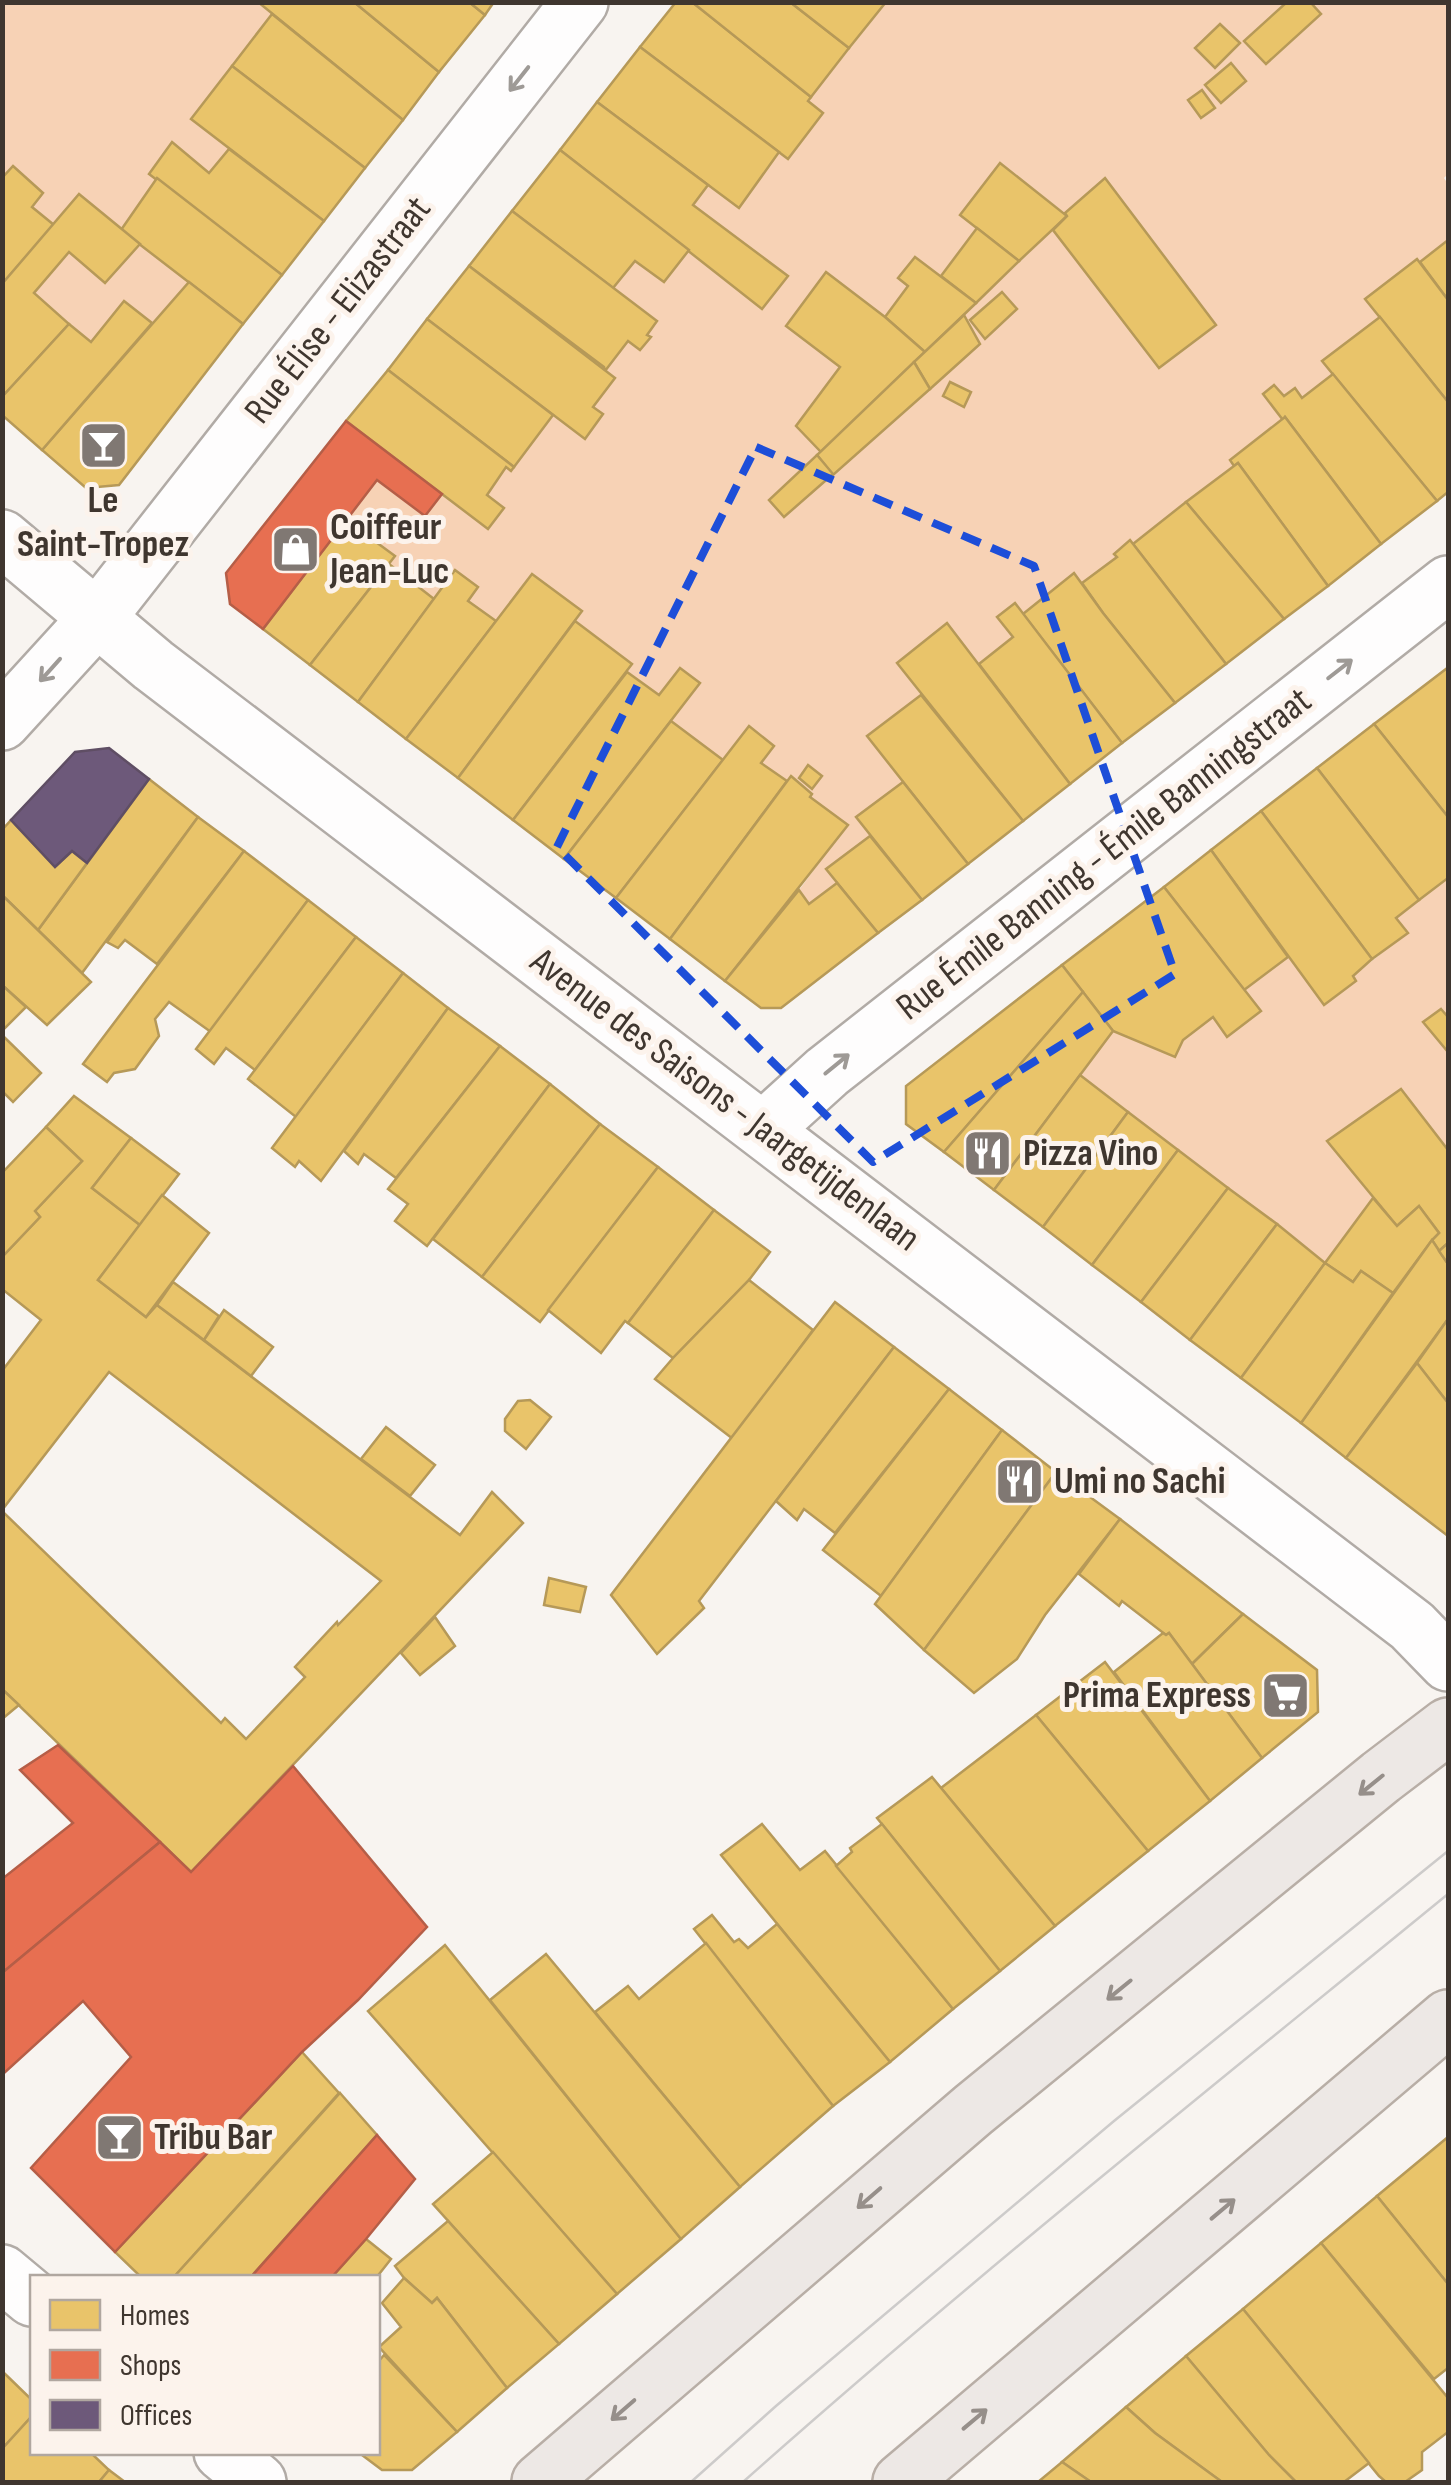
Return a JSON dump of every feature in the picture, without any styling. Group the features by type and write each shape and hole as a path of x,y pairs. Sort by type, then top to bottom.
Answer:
{"main road":[{"path":"540,2482 972,2110 1448,1726"},
{"path":"900,2482 1448,2018"}],"street":[{"name":"Rue Élise - Elizastraat","path":"2,722 97,618 580,2"},
{"name":"Avenue des Saisons - Jaargetijdenlaan","path":"2,538 153,664 1403,1619 1448,1663"},
{"name":"Rue Émile Banning - Émile Banningstraat","path":"764,1129 827,1072 1448,584"},
{"path":"2,2274 30,2296"},
{"path":"226,2455 258,2482"}],"highlighted area":[{"path":"756,447 1034,566 1175,974 873,1162 557,847"}],"shaded area":[{"path":"258,2 272,14 191,118 229,149 209,173 172,142 157,178 121,230 54,225 32,207 42,192 14,166 3,178 3,3"},
{"path":"886,3 1287,3 1266,63 1320,15 1310,3 1448,3 1448,174 1444,178 1448,184 1448,240 1366,298 1380,317 1333,374 1302,398 1295,389 1284,396 1274,386 1263,394 1283,420 1230,460 1234,466 1133,544 1130,541 1115,553 1117,557 1082,583 1073,573 1023,614 997,617 1013,637 979,664 947,624 897,662 921,695 868,736 903,782 857,817 870,836 827,868 837,883 809,904 799,890 847,825 791,777 787,781 761,763 774,746 749,727 723,760 671,721 699,682 680,668 659,695 627,672 632,664 575,621 582,611 532,574 496,621 468,601 478,587 455,570 434,599 389,564 395,556 346,520 377,480 425,516 442,494 489,529 504,508 487,495 506,467 511,470 553,415 584,438 602,415 593,407 605,371 628,341 640,350 650,337 647,335 657,320 613,288 635,261 687,251 763,308 788,276 693,205 708,185 739,207 779,152 788,158 822,113 808,101","holes":["1000,163 1065,213 1105,178 1159,368 1053,230 964,315 980,344 784,517 769,500 821,452 796,425 840,367 786,325 826,273 885,317 908,286 899,278 914,257 941,276 977,228 960,215","1002,292 1017,309 986,338 970,320"]},
{"path":"140,244 189,282 152,323 123,302 91,342 34,293 69,252 105,283"},
{"path":"1448,878 1448,1017 1441,1009 1424,1023 1448,1052 1448,1150 1400,1090 1327,1141 1373,1198 1325,1263 1080,1075 1113,1031 1183,1040 1213,1017 1228,1037 1260,1011 1244,990 1288,957 1325,1005 1356,981 1353,976 1407,933 1396,918"}],"building: Homes":[{"path":"258,2 354,2 439,72 403,120"},
{"path":"354,2 469,2 485,15 439,72"},
{"path":"469,2 494,2 485,15"},
{"path":"676,2 692,2 811,97 808,101 823,113 788,159 640,47"},
{"path":"692,2 790,2 849,48 811,97"},
{"path":"790,2 886,2 849,48"},
{"path":"1287,2 1310,2 1321,14 1266,64 1244,41"},
{"path":"272,14 403,120 365,168 232,66"},
{"path":"1220,24 1240,43 1215,68 1195,48"},
{"path":"640,47 779,152 739,208 597,102"},
{"path":"1231,63 1246,81 1221,103 1205,85"},
{"path":"232,66 365,168 324,221 191,119"},
{"path":"1202,90 1215,108 1201,118 1188,100"},
{"path":"597,102 708,185 693,205 788,276 762,309 560,150"},
{"path":"172,142 209,173 229,149 324,221 282,275 149,174"},
{"path":"560,150 689,250 664,282 635,261 613,288 512,211"},
{"path":"1000,163 1067,216 1019,261 960,215"},
{"path":"13,166 43,193 32,207 54,225 2,284 2,178"},
{"path":"157,178 282,275 243,324 121,230"},
{"path":"1105,178 1216,325 1159,368 1053,230 1067,216 1065,213"},
{"path":"79,194 140,244 105,283 69,252 34,293 69,324 2,397 2,284"},
{"path":"512,211 657,321 640,350 628,341 605,371 469,266"},
{"path":"977,228 1019,261 976,303 941,276"},
{"path":"1448,240 1448,300 1420,262"},
{"path":"915,257 976,303 925,352 885,317 908,286 898,278"},
{"path":"1417,259 1448,300 1448,402 1365,299"},
{"path":"469,266 615,378 593,407 603,414 585,439 427,319"},
{"path":"826,272 925,352 821,452 796,426 840,367 786,326"},
{"path":"189,282 243,324 119,485 86,488 42,450"},
{"path":"1002,292 1017,309 985,339 970,320"},
{"path":"124,301 152,323 42,450 2,415 2,397 69,324 91,342"},
{"path":"964,315 980,344 930,389 914,362"},
{"path":"1380,317 1448,402 1448,492 1437,501 1322,361"},
{"path":"427,319 553,415 514,467 388,370"},
{"path":"914,362 930,389 833,475 817,455"},
{"path":"388,370 514,467 511,471 506,467 487,495 504,508 488,529 346,421"},
{"path":"1333,374 1437,501 1381,544 1285,417 1283,420 1263,394 1274,385 1284,396 1295,388 1302,398"},
{"path":"950,382 971,392 964,407 943,396"},
{"path":"1285,417 1381,544 1328,586 1238,463 1234,466 1230,460"},
{"path":"817,455 833,474 784,517 769,500"},
{"path":"1238,463 1328,586 1284,619 1186,502"},
{"path":"1186,502 1284,619 1226,664 1133,544"},
{"path":"346,520 395,556 310,665 263,629"},
{"path":"1130,540 1226,664 1175,703 1082,583 1117,557 1114,554"},
{"path":"389,564 434,599 358,702 310,665"},
{"path":"455,570 478,587 468,601 496,621 406,739 358,702"},
{"path":"1074,573 1175,703 1122,743 1023,614"},
{"path":"532,574 582,611 458,778 406,739"},
{"path":"1015,603 1122,743 1070,784 979,664 1013,637 997,617"},
{"path":"575,621 632,664 513,820 458,778"},
{"path":"947,623 1070,784 1023,821 897,663"},
{"path":"680,668 700,683 564,859 513,820 627,672 659,695"},
{"path":"1448,671 1448,817 1374,724"},
{"path":"921,695 1023,821 968,864 867,736"},
{"path":"671,721 723,760 616,898 564,859"},
{"path":"1374,724 1448,817 1448,878 1419,900 1317,768"},
{"path":"749,726 774,746 761,763 787,781 670,939 616,898"},
{"path":"808,765 822,776 812,789 799,778"},
{"path":"1317,768 1419,900 1396,918 1408,933 1372,959 1261,811"},
{"path":"791,776 812,794 810,797 848,825 725,981 670,939"},
{"path":"149,779 198,817 82,973 38,930"},
{"path":"903,782 968,864 922,900 856,817"},
{"path":"1261,811 1372,959 1353,976 1356,981 1324,1005 1211,850"},
{"path":"198,817 244,851 157,964 125,940 118,948 107,942"},
{"path":"11,820 55,867 72,851 87,863 38,930 2,895 2,830"},
{"path":"870,836 922,900 878,933 826,869"},
{"path":"1211,850 1288,957 1244,990 1164,887"},
{"path":"244,851 308,900 211,1032 169,1002 155,1019 159,1036 135,1069 114,1073 107,1082 83,1064"},
{"path":"837,883 878,933 781,1008 761,1008 725,981 799,890 809,904"},
{"path":"1164,887 1261,1011 1227,1037 1213,1017 1183,1040 1175,1057 1113,1031 1062,965"},
{"path":"2,895 91,982 47,1025 2,985"},
{"path":"308,900 356,937 255,1070 226,1048 214,1064 196,1049"},
{"path":"356,937 403,973 296,1117 248,1079"},
{"path":"1062,965 1083,992 944,1152 906,1124 906,1086"},
{"path":"403,973 448,1008 321,1181 299,1161 295,1167 272,1148"},
{"path":"2,985 26,1007 2,1031"},
{"path":"1083,992 1113,1031 994,1190 944,1152"},
{"path":"448,1008 500,1046 396,1178 364,1154 358,1164 344,1151"},
{"path":"1441,1009 1448,1017 1448,1052 1423,1022"},
{"path":"2,1035 41,1073 13,1102 2,1091"},
{"path":"500,1046 550,1084 427,1246 395,1221 408,1204 388,1189"},
{"path":"1080,1075 1128,1112 1043,1227 994,1190"},
{"path":"550,1084 600,1124 482,1277 433,1239"},
{"path":"1401,1089 1448,1150 1448,1243 1439,1251 1432,1240 1439,1233 1419,1206 1397,1226 1327,1141"},
{"path":"74,1096 131,1138 92,1188 140,1225 98,1280 146,1317 157,1305 460,1535 492,1492 523,1523 191,1872 2,1689 2,1511 221,1723 225,1718 246,1739 305,1677 295,1667 381,1581 109,1372 2,1510 2,1371 41,1320 2,1289 2,1257 40,1217 35,1211 82,1161 46,1127"},
{"path":"1128,1112 1178,1150 1092,1265 1043,1227"},
{"path":"600,1124 658,1167 540,1322 482,1277"},
{"path":"46,1127 82,1161 35,1211 40,1217 2,1257 2,1173"},
{"path":"131,1138 179,1174 140,1225 92,1188"},
{"path":"1178,1150 1228,1188 1141,1302 1092,1265"},
{"path":"658,1167 714,1210 601,1353 548,1310"},
{"path":"1228,1188 1277,1224 1190,1340 1141,1302"},
{"path":"162,1195 209,1233 146,1317 98,1280"},
{"path":"1373,1198 1397,1226 1419,1206 1439,1233 1393,1293 1361,1271 1353,1282 1325,1263"},
{"path":"714,1210 770,1252 749,1280 673,1358 628,1323"},
{"path":"1277,1224 1325,1263 1241,1378 1190,1340"},
{"path":"1432,1240 1448,1264 1448,1319 1346,1458 1301,1423"},
{"path":"1448,1243 1448,1264 1439,1251"},
{"path":"1325,1263 1353,1282 1361,1271 1393,1293 1301,1423 1241,1378"},
{"path":"749,1280 813,1330 733,1439 655,1379"},
{"path":"173,1282 219,1316 204,1340 157,1305"},
{"path":"835,1302 894,1347 699,1601 704,1608 657,1654 611,1595"},
{"path":"224,1310 273,1347 251,1376 204,1340"},
{"path":"1448,1319 1448,1403 1417,1363"},
{"path":"894,1347 949,1389 835,1533 804,1509 797,1520 776,1501"},
{"path":"1417,1363 1448,1403 1448,1536 1346,1458"},
{"path":"949,1389 1002,1430 881,1596 823,1550"},
{"path":"530,1400 551,1417 526,1449 505,1431 505,1419 518,1401"},
{"path":"386,1427 435,1465 410,1496 361,1459"},
{"path":"1002,1430 1056,1472 924,1650 875,1604"},
{"path":"1056,1472 1120,1519 1045,1615 1017,1659 974,1693 924,1650"},
{"path":"1120,1519 1243,1614 1192,1664 1169,1633 1166,1635 1122,1601 1119,1606 1079,1574"},
{"path":"549,1578 586,1587 580,1612 544,1605"},
{"path":"1243,1614 1317,1670 1318,1712 1262,1758 1192,1664"},
{"path":"435,1617 455,1646 420,1675 401,1653"},
{"path":"1163,1633 1169,1633 1262,1758 1210,1801 1114,1672"},
{"path":"1105,1662 1210,1801 1148,1851 1036,1715"},
{"path":"2,1689 19,1705 2,1719"},
{"path":"1036,1715 1148,1851 1055,1926 941,1788"},
{"path":"932,1777 1055,1926 1000,1971 877,1818"},
{"path":"762,1824 800,1870 825,1851 953,2009 890,2062 721,1855"},
{"path":"882,1824 1000,1971 953,2009 836,1866 852,1852 850,1848"},
{"path":"712,1915 734,1942 739,1939 748,1948 777,1924 890,2062 833,2106 694,1929"},
{"path":"706,1943 833,2106 740,2187 595,2012 628,1986 639,1999"},
{"path":"445,1945 681,2239 617,2294 368,2011"},
{"path":"546,1954 740,2187 681,2239 490,2000"},
{"path":"302,2052 339,2093 176,2275 139,2275 115,2252"},
{"path":"340,2093 377,2135 253,2275 176,2275"},
{"path":"1448,2137 1448,2284 1377,2196"},
{"path":"493,2152 617,2294 559,2344 433,2204"},
{"path":"1377,2196 1448,2284 1448,2368 1434,2379 1321,2243"},
{"path":"448,2221 559,2344 507,2388 437,2298 432,2303 395,2266"},
{"path":"366,2239 391,2259 378,2275 334,2275"},
{"path":"1321,2243 1448,2398 1448,2432 1422,2452 1422,2470 1405,2482 1386,2482 1379,2476 1243,2309"},
{"path":"404,2278 432,2303 437,2298 507,2388 457,2432 380,2348 401,2327 382,2303"},
{"path":"1243,2309 1369,2463 1344,2482 1296,2482 1186,2356"},
{"path":"384,2355 457,2432 412,2470 382,2470 362,2455 380,2455 380,2360"},
{"path":"1186,2356 1296,2482 1222,2482 1126,2407"},
{"path":"2,2371 30,2398 30,2418 2,2449"},
{"path":"1126,2407 1222,2482 1091,2482 1062,2462"},
{"path":"30,2418 30,2455 93,2455 109,2470 99,2482 2,2482 2,2449"},
{"path":"1062,2462 1091,2482 1038,2482"},
{"path":"109,2470 125,2482 99,2482"}],"building: Shops":[{"path":"346,421 442,494 425,516 377,480 263,629 230,604 226,573"},
{"path":"58,1745 160,1842 2,1973 2,1879 73,1823 20,1770"},
{"path":"293,1766 427,1927 302,2052 115,2252 31,2168 131,2057 83,2001 2,2075 2,1973 160,1842 191,1872"},
{"path":"377,2135 415,2179 334,2275 253,2275"}],"building: Offices":[{"path":"109,748 149,779 87,863 72,851 55,867 11,820 75,752"}],"tram line":[{"path":"691,2482 1114,2121 1448,1851"},
{"path":"743,2482 1004,2258 1448,1894"}],"place":[{"name":"Le Saint-Tropez","path":"103,446"},
{"name":"Coiffeur Jean-Luc","path":"295,549"},
{"name":"Pizza Vino","path":"988,1153"},
{"name":"Umi no Sachi","path":"1019,1481"},
{"name":"Prima Express","path":"1286,1695"},
{"name":"Tribu Bar","path":"119,2137"}]}
